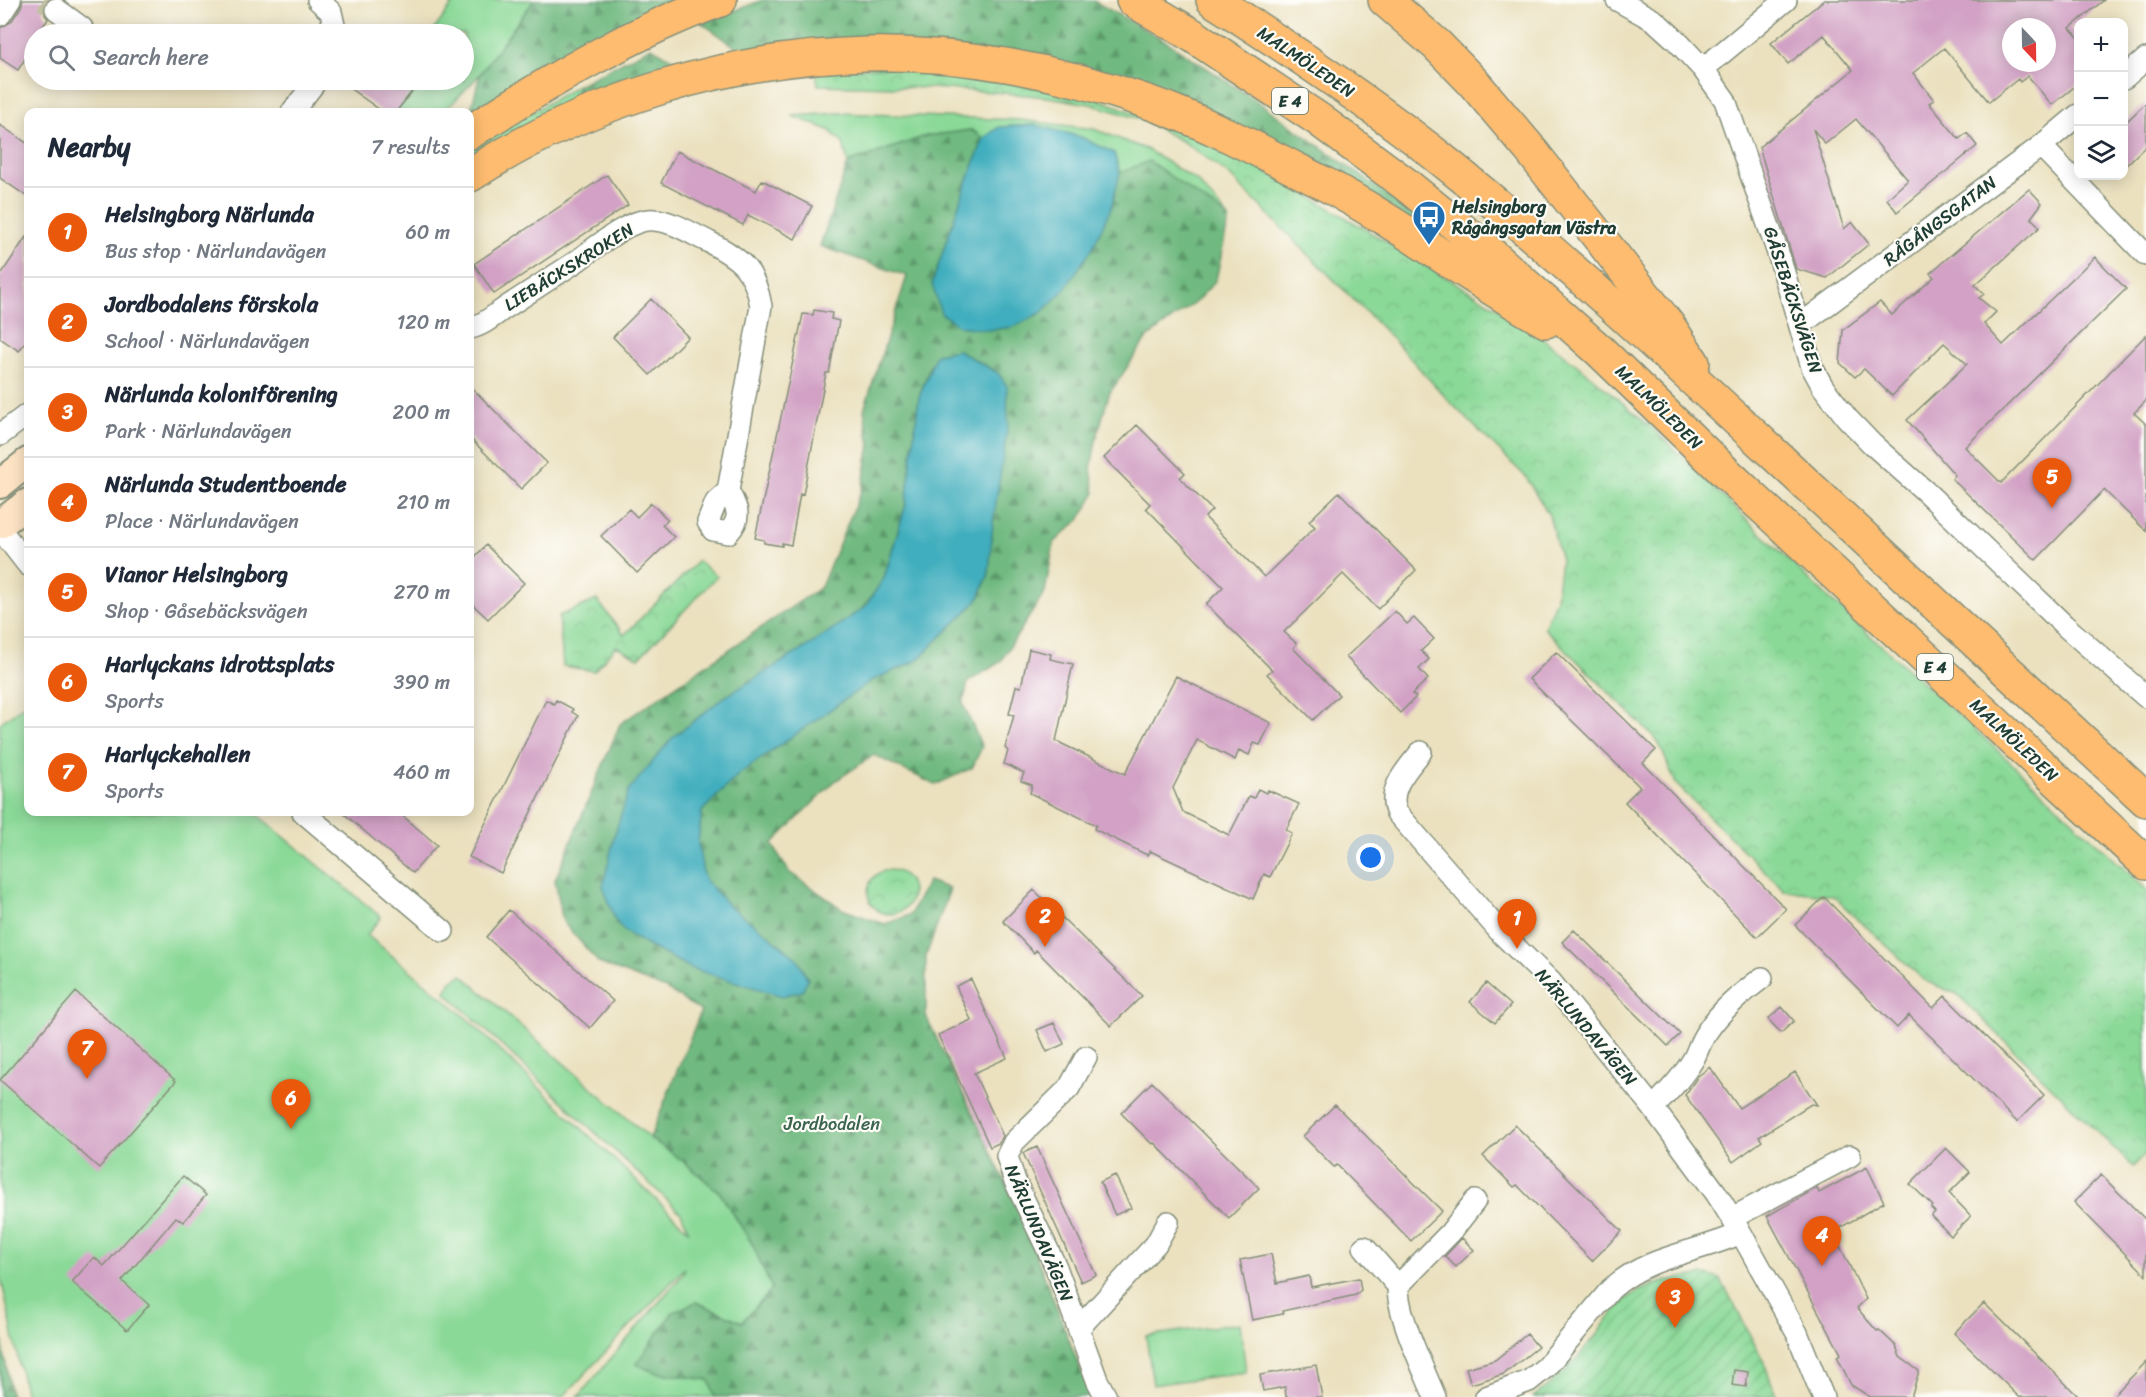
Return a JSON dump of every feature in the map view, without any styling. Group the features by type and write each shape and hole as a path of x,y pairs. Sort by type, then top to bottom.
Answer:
{"highway":[{"path":"474,130 571,70 634,38 720,0"},
{"name":"MALMÖLEDEN","path":"1133,0 1192,35 1318,119 1483,247 1600,351 1733,479 2146,863"},
{"name":"MALMÖLEDEN","path":"1213,0 1302,57 1403,130 1546,247 1722,406 2146,800"},
{"path":"1385,0 1444,52 1473,82 1529,148 1668,325 1722,406"},
{"path":"474,173 528,141 575,118 648,92 757,65 820,56 869,54 959,59 1008,66 1056,75 1150,103 1248,146 1387,219 1507,299 1600,351"}],"street":[{"path":"0,15 10,0"},
{"path":"318,0 331,12 334,24"},
{"name":"GÅSEBÄCKSVÄGEN","path":"1617,0 1655,21 1703,69 1725,100 1766,216 1812,367 1823,387 1847,418 1872,444 1926,492 2064,625 2146,697"},
{"path":"1703,69 1786,0"},
{"path":"56,9 77,24"},
{"path":"2128,75 2146,59"},
{"path":"295,108 309,90"},
{"name":"RÅGÅNGSGATAN","path":"1800,325 2074,119"},
{"path":"2041,146 2146,255"},
{"name":"LIEBÄCKSKROKEN","path":"474,326 502,310 608,239 632,225 651,219 663,221 729,252 746,268 758,286 761,306 728,491"},
{"path":"0,435 24,417"},
{"path":"0,484 24,465"},
{"path":"24,506 0,526 24,559"},
{"name":"NÄRLUNDAVÄGEN","path":"1421,752 1395,790 1393,797 1397,813 1500,933 1551,982 1653,1108 1737,1226 1797,1333 1823,1397"},
{"path":"308,816 443,931"},
{"path":"1653,1108 1678,1083 1694,1058 1704,1034 1719,1015 1735,998 1762,978"},
{"name":"NÄRLUNDAVÄGEN","path":"1086,1058 1069,1088 1014,1142 1007,1156 1014,1179 1056,1267 1097,1380 1106,1397"},
{"path":"1486,1397 1529,1380 1546,1367 1611,1289 1624,1278 1646,1265 1717,1244 1737,1226 1850,1156"},
{"path":"1434,1397 1403,1316 1397,1297 1398,1286 1450,1233 1475,1201"},
{"name":"NÄRLUNDAVÄGEN","path":"1078,1328 1156,1244 1168,1222"},
{"path":"1364,1247 1398,1286"}],"green space":[{"path":"446,0 534,0 474,80 474,24 438,24 452,5"},
{"path":"534,0 677,0 474,112 474,108 472,108 480,74"},
{"path":"763,0 1092,0 1164,40 1254,99 1396,201 1459,253 1147,92 744,53 702,23"},
{"path":"651,47 690,69 575,107 578,85"},
{"path":"930,66 1080,92 1210,142 1291,185 1523,323 1650,426 1825,595 1992,745 2146,889 2146,1153 2133,1167 1957,994 1925,981 1833,896 1784,890 1676,784 1658,741 1544,628 1556,599 1561,560 1549,515 1526,477 1450,402 1389,335 1228,174 1185,143 1143,120 1090,104 993,92 818,85 816,70"},
{"path":"578,85 575,107 474,161 474,147"},
{"path":"412,90 465,90 448,108 399,108"},
{"path":"841,113 1021,120 1094,129 1148,150 1197,181 1229,218 1149,161 1120,173 1114,153 1081,137 1035,125 999,127 984,138 971,130 926,136 848,163 843,143 829,130 792,116"},
{"name":"Jordbodalen","path":"971,130 984,138 932,284 988,330 1013,327 1041,313 1111,208 1120,173 1149,161 1229,218 1216,280 1197,301 1147,338 1109,394 1096,440 1091,469 1095,493 1081,518 1054,543 1045,592 1000,662 968,682 963,704 982,747 972,768 935,785 874,755 834,782 772,844 789,872 844,910 885,924 910,915 928,881 950,889 926,956 926,1016 1019,1211 1091,1397 715,1397 709,1380 654,1372 636,1364 673,1312 696,1302 742,1322 772,1289 753,1245 720,1193 683,1161 650,1138 701,1011 666,989 599,963 563,922 555,880 620,724 821,587 862,489 870,445 864,410 907,276 820,246 848,163 926,136","holes":["958,350 998,373 989,573 978,600 916,661 871,681 739,774 702,811 698,842 703,879 730,907 796,958 715,975 693,969 648,946 672,738 723,698 811,644 865,607 884,578 906,504 919,397 931,364"]},
{"path":"698,561 717,576 639,658 616,646 594,671 563,666 559,616 597,600 624,635"},
{"path":"24,705 24,816 259,816 381,917 367,935 459,1011 689,1231 681,1213 445,992 451,981 462,975 650,1138 683,1161 720,1193 753,1245 772,1289 742,1322 696,1302 654,1372 709,1380 715,1397 578,1397 683,1274 685,1268 563,1397 26,1397 0,1273 0,723"},
{"path":"890,870 906,876 912,892 906,908 890,914 874,908 868,892 874,876"},
{"path":"1706,1275 1720,1279 1726,1289 1763,1360 1777,1397 1533,1397 1574,1362 1616,1309 1632,1295 1663,1282"},
{"path":"1240,1323 1246,1372 1153,1385 1146,1336"},
{"path":"0,1325 11,1397 0,1397"}],"water":[{"path":"1035,125 1081,137 1114,153 1120,173 1111,208 1092,249 1064,290 1041,313 1013,327 988,330 959,326 941,313 932,284 960,201 984,138 999,127"},
{"path":"958,350 998,373 1007,386 1008,424 993,522 989,573 978,600 916,661 871,681 739,774 702,811 698,842 704,879 730,907 796,958 808,979 802,991 782,996 693,969 624,931 615,920 603,886 614,837 629,790 672,738 723,698 811,644 865,607 884,578 906,504 919,397 936,354"}],"building":[{"path":"23,0 47,0 43,8 48,19 45,24 24,24 24,61 18,70 0,58 0,28 11,22"},
{"path":"1824,0 2104,0 2082,18 2074,18 2074,25 2070,28 2074,32 2074,87 2052,105 2028,76 2020,82 2018,79 1989,102 1944,48 1913,73 1934,100 1929,103 1959,139 1967,133 1977,146 1897,212 1887,199 1908,180 1856,119 1825,144 1813,129 1844,229 1852,222 1869,244 1827,278 1796,269 1759,147 1853,70 1824,35 1788,64 1771,43"},
{"path":"352,90 413,90 399,108 377,108"},
{"path":"2146,103 2146,146 2128,163 2128,126 2128,120"},
{"path":"0,125 24,141 24,194 0,178"},
{"path":"677,151 756,191 762,180 812,206 795,239 748,215 743,225 661,183"},
{"path":"607,175 628,205 494,294 474,264"},
{"path":"2029,189 2042,203 2031,218 2040,227 1975,285 1984,294 1979,298 1996,312 1984,324 2003,345 2095,257 2126,289 1965,447 2001,483 2146,335 2146,401 2134,413 2146,424 2146,531 2104,490 2036,560 1952,479 1955,475 1907,420 1967,364 1944,343 1892,396 1864,369 1855,377 1840,363 1843,330 1880,302 1892,315 1934,277 1930,273"},
{"path":"24,240 24,344 19,351 0,338 0,276"},
{"path":"651,299 688,337 650,375 613,337"},
{"path":"814,310 832,313 831,319 839,321 829,373 826,373 803,495 800,494 791,545 764,543 764,540 755,538 803,314 813,315"},
{"path":"474,390 547,463 521,489 474,442"},
{"path":"1137,425 1185,473 1180,478 1212,510 1205,517 1264,577 1315,527 1309,521 1339,492 1416,570 1378,609 1343,574 1284,632 1297,644 1293,648 1339,695 1313,720 1267,674 1272,670 1206,604 1223,587 1146,508 1150,504 1104,458"},
{"path":"651,503 668,520 662,525 674,537 637,573 601,536 629,509 637,517"},
{"path":"486,545 524,583 488,619 474,606 474,558"},
{"path":"1395,611 1407,624 1414,618 1434,639 1421,651 1429,659 1419,669 1428,679 1412,694 1416,697 1400,713 1346,657"},
{"path":"1029,649 1051,654 1050,659 1073,664 1056,741 1125,774 1176,676 1271,723 1260,745 1254,743 1249,755 1239,750 1235,760 1197,740 1173,788 1183,812 1229,835 1249,796 1254,798 1258,789 1266,793 1268,790 1299,804 1286,830 1292,833 1270,877 1264,874 1253,899 1150,851 1147,855 1094,829 1096,825 1030,793 1032,785 1021,781 1024,773 1004,764 1008,751 1005,748 1014,715 1009,714 1016,686 1021,687"},
{"path":"1556,652 1656,750 1643,763 1786,909 1757,937 1625,802 1640,787 1529,679"},
{"path":"546,700 554,704 556,700 573,709 572,712 578,716 501,873 469,857"},
{"path":"347,816 403,816 437,845 413,873"},
{"path":"1034,890 1142,996 1111,1026 1036,950 1034,953 1003,921"},
{"path":"1824,897 1933,1008 1945,996 2044,1095 2017,1122 1909,1015 1897,1028 1795,925"},
{"path":"509,910 613,1001 590,1028 486,937"},
{"path":"1574,930 1680,1034 1668,1046 1562,942"},
{"path":"971,979 1007,1058 974,1073 1003,1136 999,1143 990,1147 938,1035 971,1020 956,986"},
{"path":"1486,983 1511,1005 1495,1023 1470,1002"},
{"path":"76,992 176,1081 99,1168 0,1080"},
{"path":"1782,1007 1794,1021 1781,1033 1768,1019"},
{"path":"1054,1023 1064,1044 1047,1052 1037,1030"},
{"path":"1710,1067 1739,1108 1795,1072 1817,1105 1811,1104 1759,1137 1762,1141 1733,1162 1685,1095 1698,1076"},
{"path":"1152,1082 1259,1188 1229,1218 1121,1113"},
{"path":"1335,1105 1442,1211 1411,1241 1337,1165 1334,1167 1303,1136"},
{"path":"1515,1125 1622,1231 1592,1261 1517,1185 1514,1187 1483,1156"},
{"path":"1037,1147 1096,1275 1081,1282 1023,1153"},
{"path":"1946,1148 1970,1172 1949,1193 1971,1216 1951,1236 1931,1216 1935,1212 1931,1208 1933,1206 1910,1184"},
{"path":"1867,1167 1884,1202 1833,1232 1866,1299 1857,1308 1877,1331 1879,1330 1896,1346 1900,1357 1919,1371 1911,1397 1870,1397 1851,1385 1837,1356 1841,1354 1767,1216 1817,1188 1819,1193"},
{"path":"1115,1175 1131,1208 1115,1215 1100,1182"},
{"path":"2101,1175 2146,1220 2146,1275 2074,1202"},
{"path":"183,1176 206,1195 183,1222 176,1217 122,1281 149,1305 127,1330 72,1282 94,1257 104,1266"},
{"path":"1462,1238 1474,1250 1456,1267 1445,1256"},
{"path":"1271,1254 1277,1283 1309,1276 1311,1287 1359,1278 1361,1290 1356,1295 1252,1320 1240,1260"},
{"path":"1984,1303 2079,1397 2019,1397 1954,1333"},
{"path":"1527,1334 1538,1347 1504,1374 1471,1384 1466,1368 1495,1360"},
{"path":"2146,1362 2146,1397 2112,1397"},
{"path":"1316,1365 1322,1397 1286,1397 1285,1387 1263,1391 1260,1375"},
{"path":"1734,1370 1748,1372 1746,1387 1732,1385"}],"tunnel":[{"path":"43,0 56,9"}],"place":[{"name":"Helsingborg Rågångsgatan Västra","path":"1429,246"},
{"name":"Vianor Helsingborg","path":"2052,508"},
{"name":"Jordbodalens förskola","path":"1045,947"},
{"name":"Helsingborg Närlunda","path":"1517,949"},
{"name":"Harlyckehallen","path":"87,1079"},
{"name":"Harlyckans idrottsplats","path":"291,1129"},
{"name":"Närlunda Studentboende","path":"1822,1266"},
{"name":"Närlunda koloniförening","path":"1675,1328"}]}
